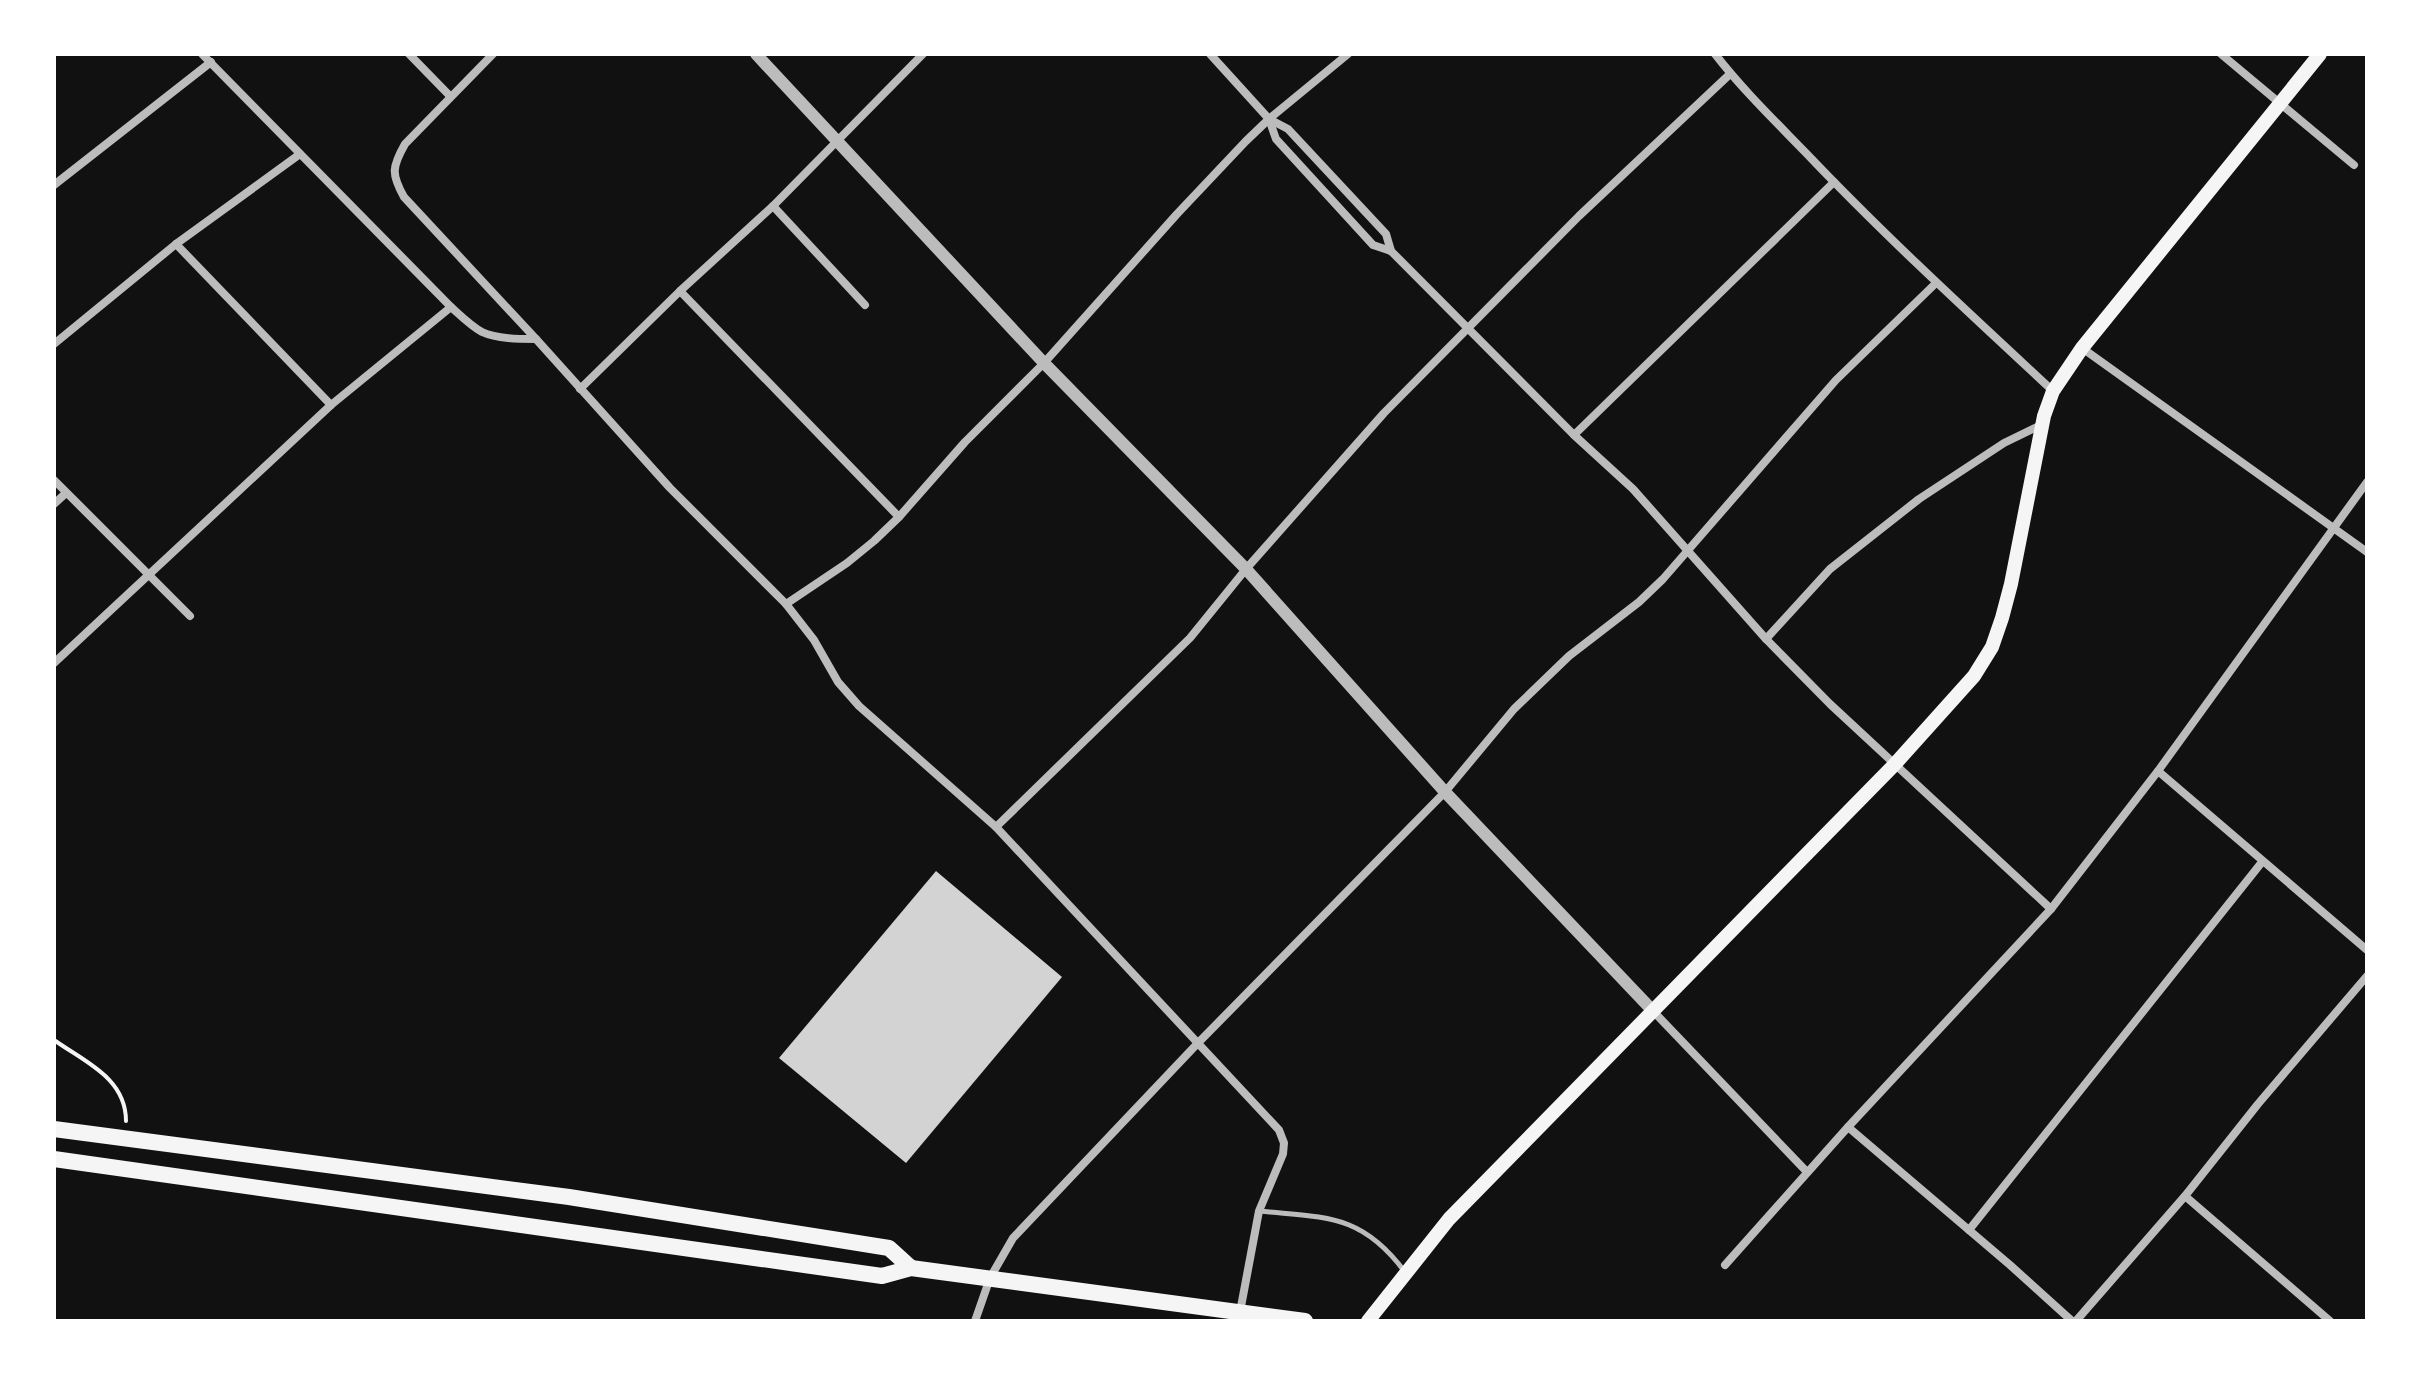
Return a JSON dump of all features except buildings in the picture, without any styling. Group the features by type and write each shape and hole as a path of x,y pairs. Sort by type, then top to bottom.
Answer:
{"main road":[{"path":"1368,1321 1449,1219 1895,764 1966,686 1992,647 2011,584 2041,425 2053,391 2082,348 2320,54"},
{"path":"54,1129 569,1197 889,1248 911,1268"},
{"path":"54,1159 882,1276 911,1268 1305,1321"}],"street":[{"path":"202,54 451,307 484,333 515,339 536,339"},
{"path":"409,54 450,96"},
{"path":"493,54 405,144 395,162 394,179 404,197 670,488 786,604 814,640 838,682 859,706 996,827 1279,1130 1284,1143 1283,1154 1259,1211 1240,1312"},
{"path":"756,54 1044,363 1246,569 1445,792 1807,1172"},
{"path":"580,389 773,206 923,54"},
{"path":"1210,54 1269,119 1288,129 1386,234 1391,251"},
{"path":"786,604 847,563 899,517 965,442 1044,363 1177,214 1269,119 1348,54"},
{"path":"1715,54 1730,74 1834,182 1936,283 2053,391"},
{"path":"2221,54 2354,165"},
{"path":"54,185 211,62"},
{"path":"996,827 1190,638 1246,569 1384,413 1579,216 1730,74"},
{"path":"1269,119 1276,139 1373,245 1391,251 1574,435 1633,489 1766,639 1830,704 2051,909"},
{"path":"54,344 176,244 300,154"},
{"path":"1574,435 1834,182"},
{"path":"773,206 865,305"},
{"path":"176,244 331,405"},
{"path":"975,1321 990,1278 1013,1238 1197,1044 1445,792 1514,709 1569,656 1639,602 1663,579 1836,380 1936,283"},
{"path":"680,291 899,517"},
{"path":"54,663 331,405 451,307"},
{"path":"2082,348 2367,552"},
{"path":"1766,639 1830,569 1919,499 2004,443 2041,425"},
{"path":"54,480 190,616"},
{"path":"1725,1265 1848,1127 2051,909 2158,771 2367,482"},
{"path":"54,504 66,493"},
{"path":"2158,771 2367,950"},
{"path":"1969,1230 2262,862"},
{"path":"1848,1127 2074,1321 2185,1196 2367,976"},
{"path":"2185,1196 2330,1321"}],"lane":[{"path":"1259,1211 1323,1217 1352,1224 1392,1255 1405,1273"}],"path":[{"path":"54,1040 105,1073 116,1086 126,1109 126,1139"}]}
